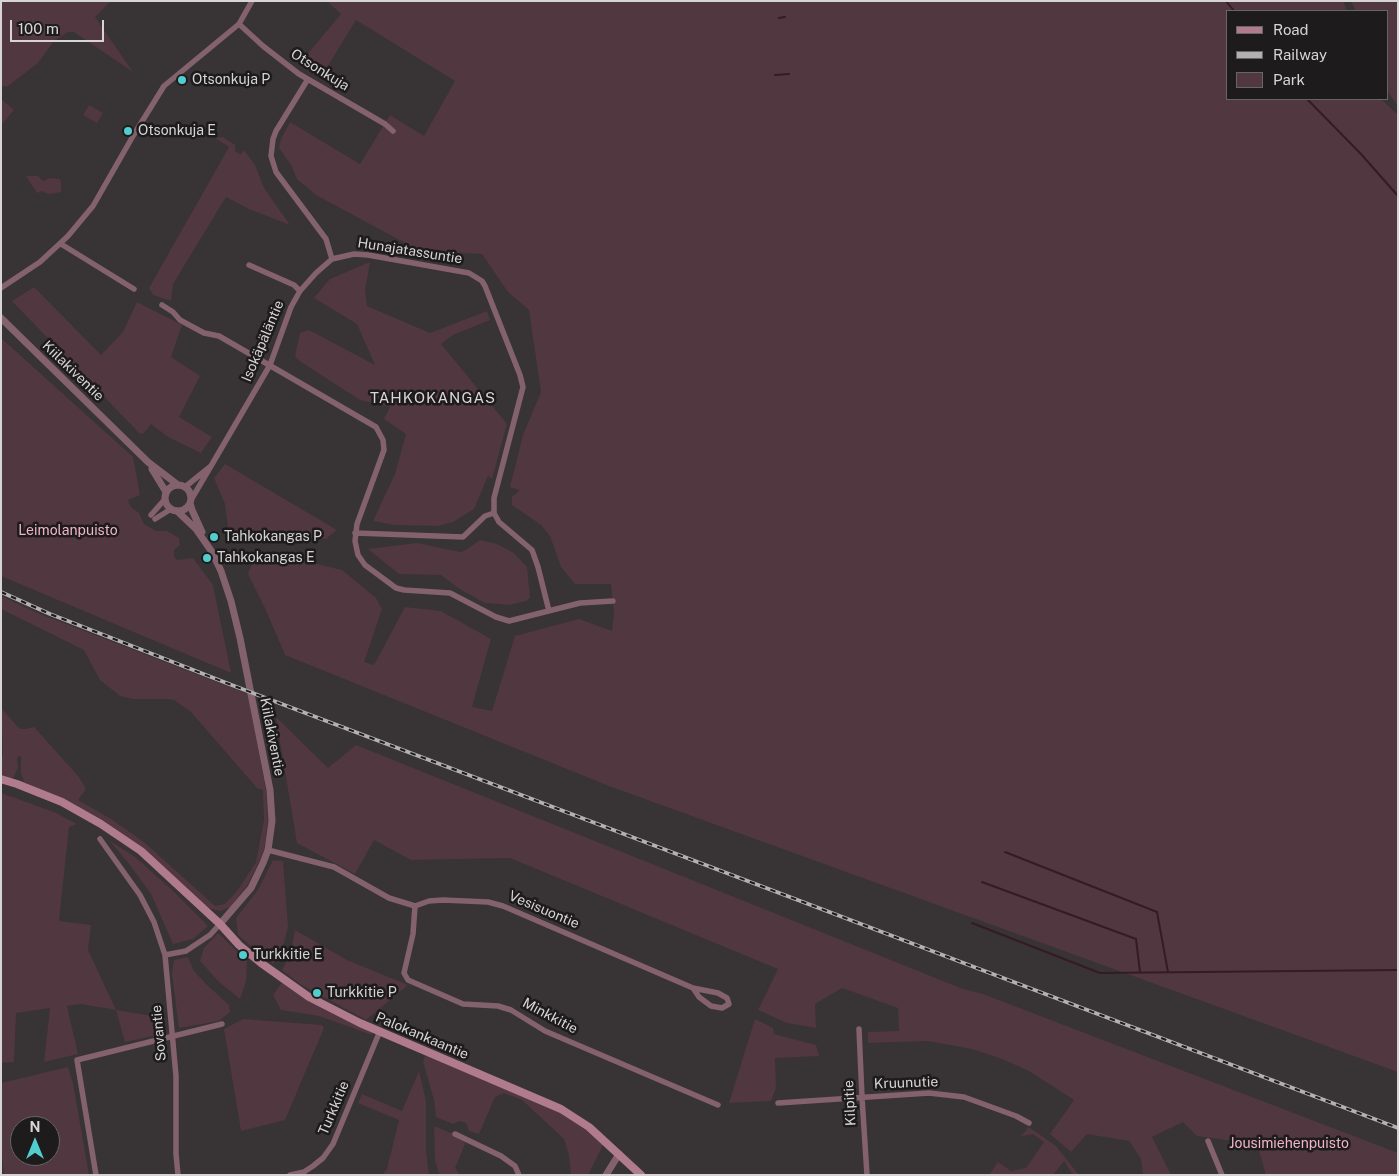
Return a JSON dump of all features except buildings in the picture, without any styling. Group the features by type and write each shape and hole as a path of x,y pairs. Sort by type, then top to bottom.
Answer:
{"main road":[{"name":"Palokankaantie","path":"1,779 62,802 101,824 141,851 239,944 261,963 309,997 380,1031 561,1109 589,1127 641,1175"}],"street":[{"path":"1,288 40,262 61,244 93,206 164,86 239,24 252,1"},
{"name":"Otsonkuja","path":"239,24 286,65 308,80 385,124 393,131"},
{"path":"308,80 276,131 271,156 276,172 326,239 332,260"},
{"path":"61,244 134,289"},
{"name":"Hunajatassuntie","path":"332,260 354,254 368,255 469,273 482,281 520,375 523,387 494,498 494,513"},
{"name":"Isokäpäläntie","path":"191,501 270,365 291,307 300,291 316,273 332,260"},
{"path":"250,265 294,285 300,291"},
{"path":"162,305 173,312 180,320 204,333 219,336 373,424 382,435 384,450 355,533 356,549 365,565 396,588 450,593 503,620 514,621 580,603 613,601"},
{"name":"Kiilakiventie","path":"1,318 148,462 182,486"},
{"name":"Kiilakiventie","path":"148,462 166,495"},
{"name":"Isokäpäläntie","path":"182,486 211,466"},
{"path":"182,486 190,492 191,501 186,509 174,510 153,517 171,487 182,486"},
{"path":"166,495 167,505 174,510"},
{"name":"Kiilakiventie","path":"191,501 192,510 221,571 231,601 270,790 272,821 268,850 250,888 220,924"},
{"name":"Kiilakiventie","path":"174,510 189,520 208,546"},
{"path":"355,533 462,537 486,516 494,513 500,522 532,550 549,611"},
{"path":"100,839 140,895 154,922 165,955 186,951 210,935 220,924"},
{"path":"268,850 334,868 351,875 389,898 414,906"},
{"name":"Vesisuontie","path":"414,906 429,901 443,900 488,902 503,906 693,988 718,993 727,998 729,1004 722,1008 711,1006 693,988"},
{"name":"Minkkitie","path":"414,906 413,934 404,973 408,980 462,1004 498,1006 511,1010 545,1031 718,1105"},
{"name":"Sovantie","path":"165,955 176,1076 176,1154 178,1175"},
{"path":"96,1175 76,1060 222,1024"},
{"name":"Kilpitie","path":"859,1029 867,1175"},
{"name":"Turkkitie","path":"290,1175 304,1172 313,1166 323,1158 333,1144 380,1031"},
{"name":"Kruunutie","path":"778,1103 930,1093 964,1097 1016,1116 1029,1123"},
{"path":"455,1134 501,1156 515,1166 519,1175"},
{"path":"1208,1142 1222,1175"},
{"path":"606,1175 619,1154"}],"green space":[{"path":"1,1 111,1 95,17 133,72 74,32 68,32 54,41 38,63 8,86 1,87"},
{"path":"327,1 1343,1 1347,10 1226,10 1226,100 1382,100 1398,115 1398,1072 609,786 285,655 248,574 254,557 297,559 342,570 376,598 382,609 364,662 374,665 405,607 441,611 491,639 472,707 492,711 515,636 579,619 612,631 614,614 611,584 575,584 561,567 550,536 541,525 512,505 512,497 520,490 510,487 523,435 541,392 529,310 508,292 482,254 420,251 316,195 297,179 291,165 279,148 281,139 290,122 360,164 390,115 424,136 455,81 356,20 323,74 300,63 341,14"},
{"path":"1351,1 1398,1 1398,106 1389,93 1389,10 1356,10"},
{"path":"1,99 14,110 1,125"},
{"path":"89,105 103,113 97,123 83,115"},
{"path":"223,137 235,145 235,151 238,153 241,154 244,150 255,165 264,188 290,225 249,209 226,197 173,284 171,301 153,295 149,288 229,147 215,138"},
{"path":"26,176 38,176 43,181 50,178 60,179 61,192 50,194 43,191 37,193"},
{"path":"370,262 365,290 367,306 430,333 487,311 490,320 453,335 441,344 507,424 492,479 488,476 474,509 453,522 438,526 395,525 373,521 395,474 406,434 384,419 390,407 360,400 301,362 295,356 300,333 309,330 375,365 357,324 314,298 330,279"},
{"path":"34,287 101,355 123,332 137,302 182,325 171,357 200,376 179,417 212,437 201,453 168,437 151,424 143,434 139,433 12,301"},
{"name":"Leimolanpuisto","path":"1,338 133,457 140,495 128,500 131,507 139,513 144,524 156,531 167,531 179,538 180,545 174,550 174,556 177,560 193,558 213,585 231,673 1,576"},
{"path":"225,464 337,530 326,539 229,536 225,504 214,478"},
{"path":"480,540 497,544 514,553 527,567 530,598 526,601 510,605 485,603 458,588 441,575 399,574 368,549 417,543 460,552"},
{"path":"1,596 35,612 248,694 266,791 268,821 264,849 259,862 247,886 230,907 220,911 208,908 144,849 103,820 64,799 24,782 21,773 21,756 17,757 18,767 14,777 11,778 1,774 1,756 3,755 1,708 20,729 34,727 79,777 86,789 78,800 111,819 144,842 215,906 225,904 238,890 256,862 264,820 263,790 257,788 191,712 174,700 133,699 120,696 100,680 84,650 1,609"},
{"name":"Jousimiehenpuisto","path":"276,717 328,768 356,745 963,989 983,994 1398,1153 1398,1175 1266,1175 1257,1144 1197,1136 1183,1122 1152,1137 1171,1175 1143,1175 1141,1159 1129,1141 1087,1134 1071,1152 1050,1134 1074,1100 1029,1071 972,1049 928,1041 868,1043 868,1032 899,1031 898,1008 842,988 815,1004 816,1028 787,1023 758,1010 778,969 510,858 411,860 374,840 355,874 297,843"},
{"path":"1,793 54,812 77,824 69,827 59,921 91,925 88,950 116,1010 81,1004 67,1006 78,1054 44,1062 50,1008 16,1013 14,1062 1,1063"},
{"path":"109,840 135,857 208,926 193,939 173,944 151,894"},
{"path":"273,860 283,861 288,927 282,950 273,964 238,935 236,918 258,890"},
{"path":"295,930 347,960 408,985 366,1020 300,984 282,970 290,956"},
{"path":"218,933 247,961 246,981 240,999 218,981 200,961 204,948"},
{"path":"188,957 194,971 229,1005 230,1012 219,1021 179,1028 172,974 174,960"},
{"path":"283,981 372,1031 372,1035 319,1016 281,1010 273,995"},
{"path":"116,1010 165,1018 162,1034 125,1042"},
{"path":"243,1019 322,1025 324,1028 285,1120 241,1131 224,1029"},
{"path":"755,1019 773,1028 774,1034 816,1045 819,1056 775,1058 776,1088 771,1101 729,1103"},
{"path":"426,1054 561,1111 589,1128 604,1143 588,1175 571,1175 569,1155 564,1139 522,1100 504,1093 495,1097 479,1134 469,1131 466,1123 459,1121 453,1124 436,1117 434,1100 423,1061"},
{"path":"68,1067 73,1083 89,1175 4,1175 1,1147 1,1083"},
{"path":"419,1071 426,1101 426,1151 429,1175 382,1175 387,1169 399,1120 358,1103 362,1094 402,1111"},
{"path":"434,1126 463,1138 465,1144 455,1168 460,1175 440,1175 435,1161"},
{"path":"1029,1127 1056,1146 1079,1175 1073,1175 1064,1161 1053,1175 989,1175 998,1162 1011,1171 1026,1168 1044,1142 1033,1134 1021,1136"}],"waterway":[{"path":"1226,1 1233,10"},
{"path":"779,18 785,17"},
{"path":"775,75 789,74"},
{"path":"1308,100 1361,154 1398,196"},
{"path":"1005,852 1157,912 1168,972"},
{"path":"982,882 1136,939 1140,972"},
{"path":"972,923 1100,973 1398,970"}],"railway":[{"path":"1,592 50,614 229,684 1398,1128"}],"place":[{"name":"Otsonkuja P","path":"182,80"},
{"name":"Otsonkuja E","path":"128,131"},
{"name":"Tahkokangas P","path":"214,537"},
{"name":"Tahkokangas E","path":"207,558"},
{"name":"Turkkitie E","path":"243,955"},
{"name":"Turkkitie P","path":"317,993"}],"district":[{"name":"TAHKOKANGAS","path":"433,398"}]}
